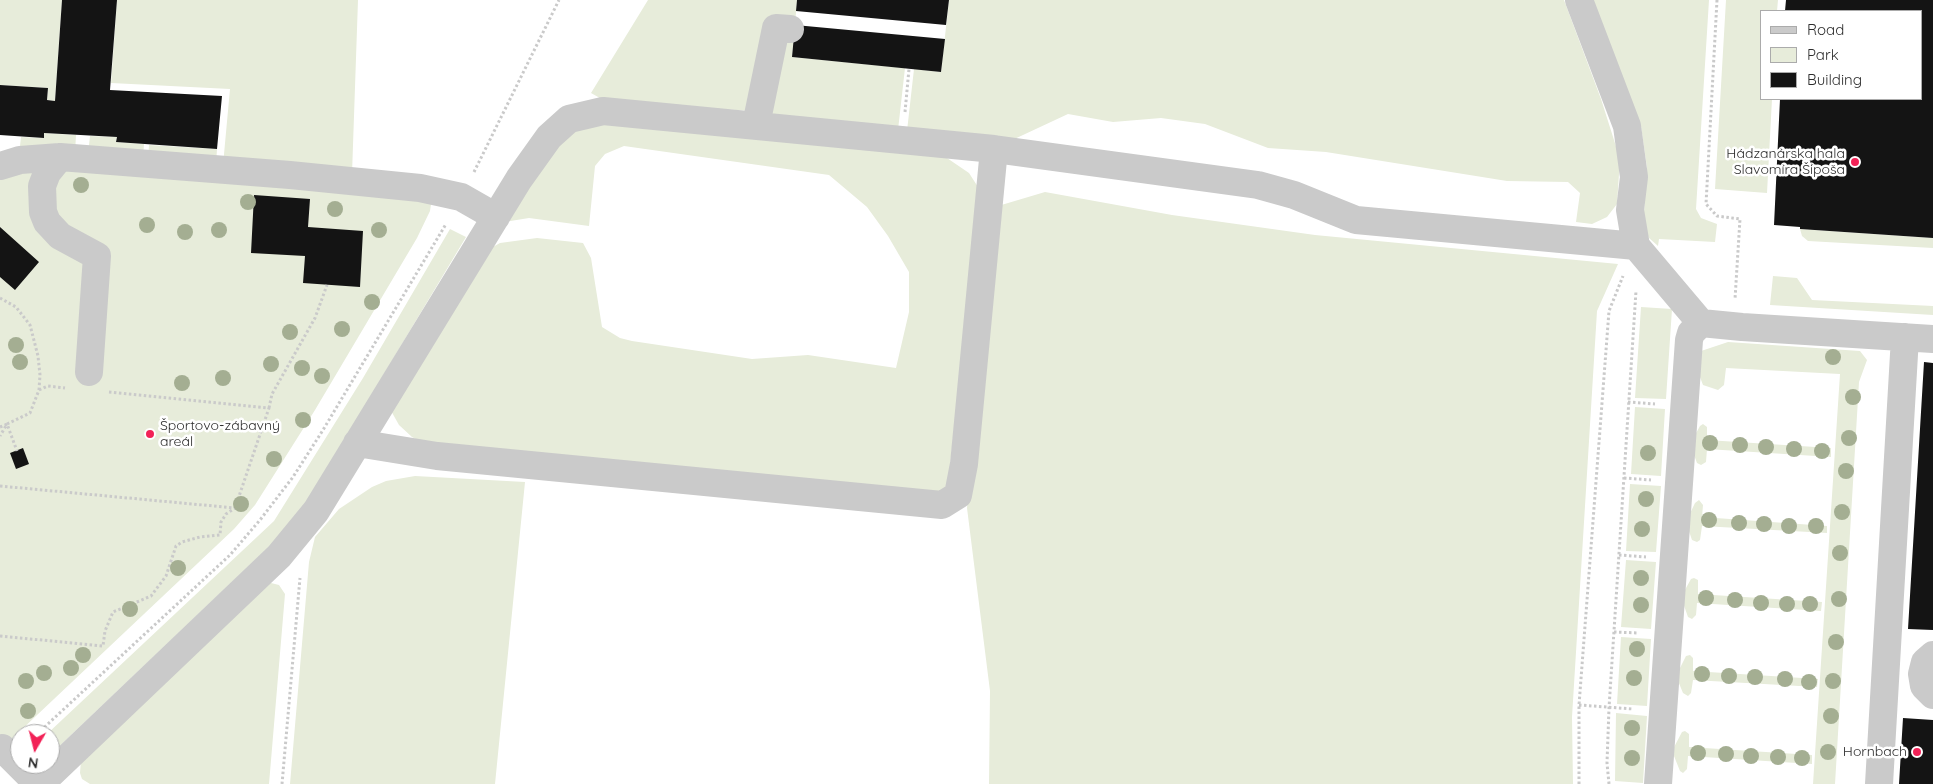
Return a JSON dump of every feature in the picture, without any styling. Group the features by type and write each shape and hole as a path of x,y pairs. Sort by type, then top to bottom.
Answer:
{"lane":[{"path":"1579,0 1627,126 1634,176 1630,210 1641,252 1701,322 1742,327 1933,339"},
{"path":"756,125 776,28 790,29"},
{"path":"2,748 39,784 291,542 316,511 496,217 549,137 569,119 603,111 994,150 1258,184 1294,195 1356,220 1641,252"},
{"path":"357,444 436,456 942,505 958,495 964,464 994,150"},
{"path":"60,157 47,173 42,186 43,212 47,222 60,236 97,256 97,382"},
{"path":"0,166 20,160 60,157 290,175 420,188 461,197 496,217"},
{"path":"1658,784 1689,340 1691,333 1701,322"},
{"path":"1879,784 1905,338"},
{"path":"1933,655 1925,662 1922,674 1924,686 1933,695"}],"path":[{"path":"48,724 230,555 293,477 323,430 461,197 559,0"},
{"path":"1717,0 1706,204 1717,216 1740,219 1735,306"},
{"path":"905,106 909,68"},
{"path":"1578,784 1579,705 1609,311 1641,252"},
{"path":"1609,784 1607,763 1634,306 1641,252"},
{"path":"0,636 103,646 105,632 113,612 150,596 166,576 176,546 182,542 200,537 220,535 221,522 226,514 234,508 272,394 315,318 327,285"},
{"path":"0,298 16,307 30,325 38,356 39,390 30,413 0,427"},
{"path":"97,382 268,408"},
{"path":"39,390 48,386 67,388"},
{"path":"0,436 7,424"},
{"path":"7,424 17,451"},
{"path":"0,486 234,508"},
{"path":"282,784 301,571 291,542"},
{"path":"1579,705 1662,711"}],"green space":[{"path":"0,0 62,0 55,101 47,100 48,88 0,85"},
{"path":"117,0 358,0 352,174 223,165 230,89 111,83"},
{"path":"648,0 797,0 795,25 752,111 607,102 591,93"},
{"path":"949,0 1564,0 1601,99 1620,159 1617,204 1607,217 1592,224 1576,222 1580,193 1568,182 1507,181 1326,152 1268,148 1205,124 1161,118 1113,122 1068,114 1008,142 907,131 914,69 941,72"},
{"path":"1591,0 1709,0 1696,209 1701,218 1717,224 1715,242 1659,239 1658,246 1649,238 1643,226 1647,168 1641,126 1609,51"},
{"path":"1726,0 1778,0 1777,10 1760,10 1760,100 1772,100 1767,193 1715,189"},
{"path":"794,33 792,57 905,68 898,130 771,117 781,39"},
{"path":"597,124 944,156 969,173 978,187 978,207 947,493 425,444 412,437 399,425 390,409 482,253 500,243 537,238 583,243 591,258 602,327 620,338 752,359 808,355 896,368 909,312 909,272 888,236 867,207 829,175 624,146 605,154 595,166 589,226 529,218 498,223 567,131"},
{"path":"44,133 76,135 75,153 19,155 21,137 44,138"},
{"path":"90,136 117,137 116,142 144,144 143,159 88,154"},
{"path":"149,145 217,149 216,164 148,160"},
{"name":"Športovo-zábavný areál","path":"0,166 433,191 430,211 417,238 315,410 255,505 234,529 28,724 10,724 10,741 0,750"},
{"path":"1045,192 1172,215 1315,235 1618,264 1597,311 1572,717 1573,784 989,784 990,691 967,508 998,206"},
{"path":"450,229 466,237 296,521 60,745 60,724 58,724 274,521 363,378"},
{"path":"1800,229 1933,238 1933,248 1808,241 1802,236"},
{"path":"1773,276 1797,278 1812,300 1933,306 1933,315 1770,305"},
{"path":"1641,307 1672,309 1666,399 1635,398"},
{"path":"1728,342 1860,351 1867,360 1859,382 1835,784 1813,784 1840,374 1726,368 1724,385 1718,390 1703,385 1695,364 1701,351"},
{"path":"1635,407 1665,409 1661,476 1631,474"},
{"path":"1703,424 1707,427 1707,440 1831,448 1831,457 1707,449 1706,462 1701,465 1697,463 1690,444"},
{"path":"415,476 525,482 495,784 290,784 309,562 315,537 339,509 372,487 386,481"},
{"path":"1630,484 1661,486 1656,552 1626,551"},
{"path":"1699,500 1703,505 1702,517 1827,526 1827,533 1702,526 1700,540 1697,542 1692,540 1686,522 1695,503"},
{"path":"1626,560 1656,562 1651,629 1621,627"},
{"path":"1691,579 1698,580 1698,594 1822,602 1821,611 1697,603 1696,615 1692,619 1688,617 1681,597"},
{"path":"266,584 279,585 285,594 269,784 90,784 82,779 80,773 81,760"},
{"path":"1621,637 1651,639 1647,706 1617,704"},
{"path":"1690,655 1693,658 1693,671 1818,679 1817,687 1693,680 1691,693 1688,696 1683,693 1676,676 1686,656"},
{"path":"1616,713 1647,716 1643,783 1615,781"},
{"path":"1685,731 1689,734 1689,747 1812,755 1812,764 1688,756 1687,769 1683,773 1680,771 1672,751 1682,732"}],"building":[{"path":"62,0 117,0 110,90 222,96 217,149 116,142 117,137 44,133 44,138 0,135 0,85 48,88 47,100 55,101"},
{"path":"797,0 949,0 946,25 796,11"},
{"name":"Hádzanárska hala Slavomíra Šipoša","path":"1786,0 1933,0 1933,238 1800,229 1800,227 1774,225 1780,100 1923,100 1923,10 1785,10"},
{"path":"795,25 945,39 941,72 792,57"},
{"path":"254,195 310,199 308,227 363,231 360,287 303,283 305,256 251,253"},
{"path":"0,227 39,262 15,290 0,277"},
{"path":"1924,362 1933,363 1933,630 1908,629"},
{"path":"23,448 29,464 16,469 10,453"},
{"name":"Hornbach","path":"1903,718 1933,720 1933,784 1899,784"}],"place":[{"name":"Hádzanárska hala Slavomíra Šipoša","path":"1855,162"},
{"name":"Športovo-zábavný areál","path":"150,434"},
{"name":"Hornbach","path":"1917,752"}]}
